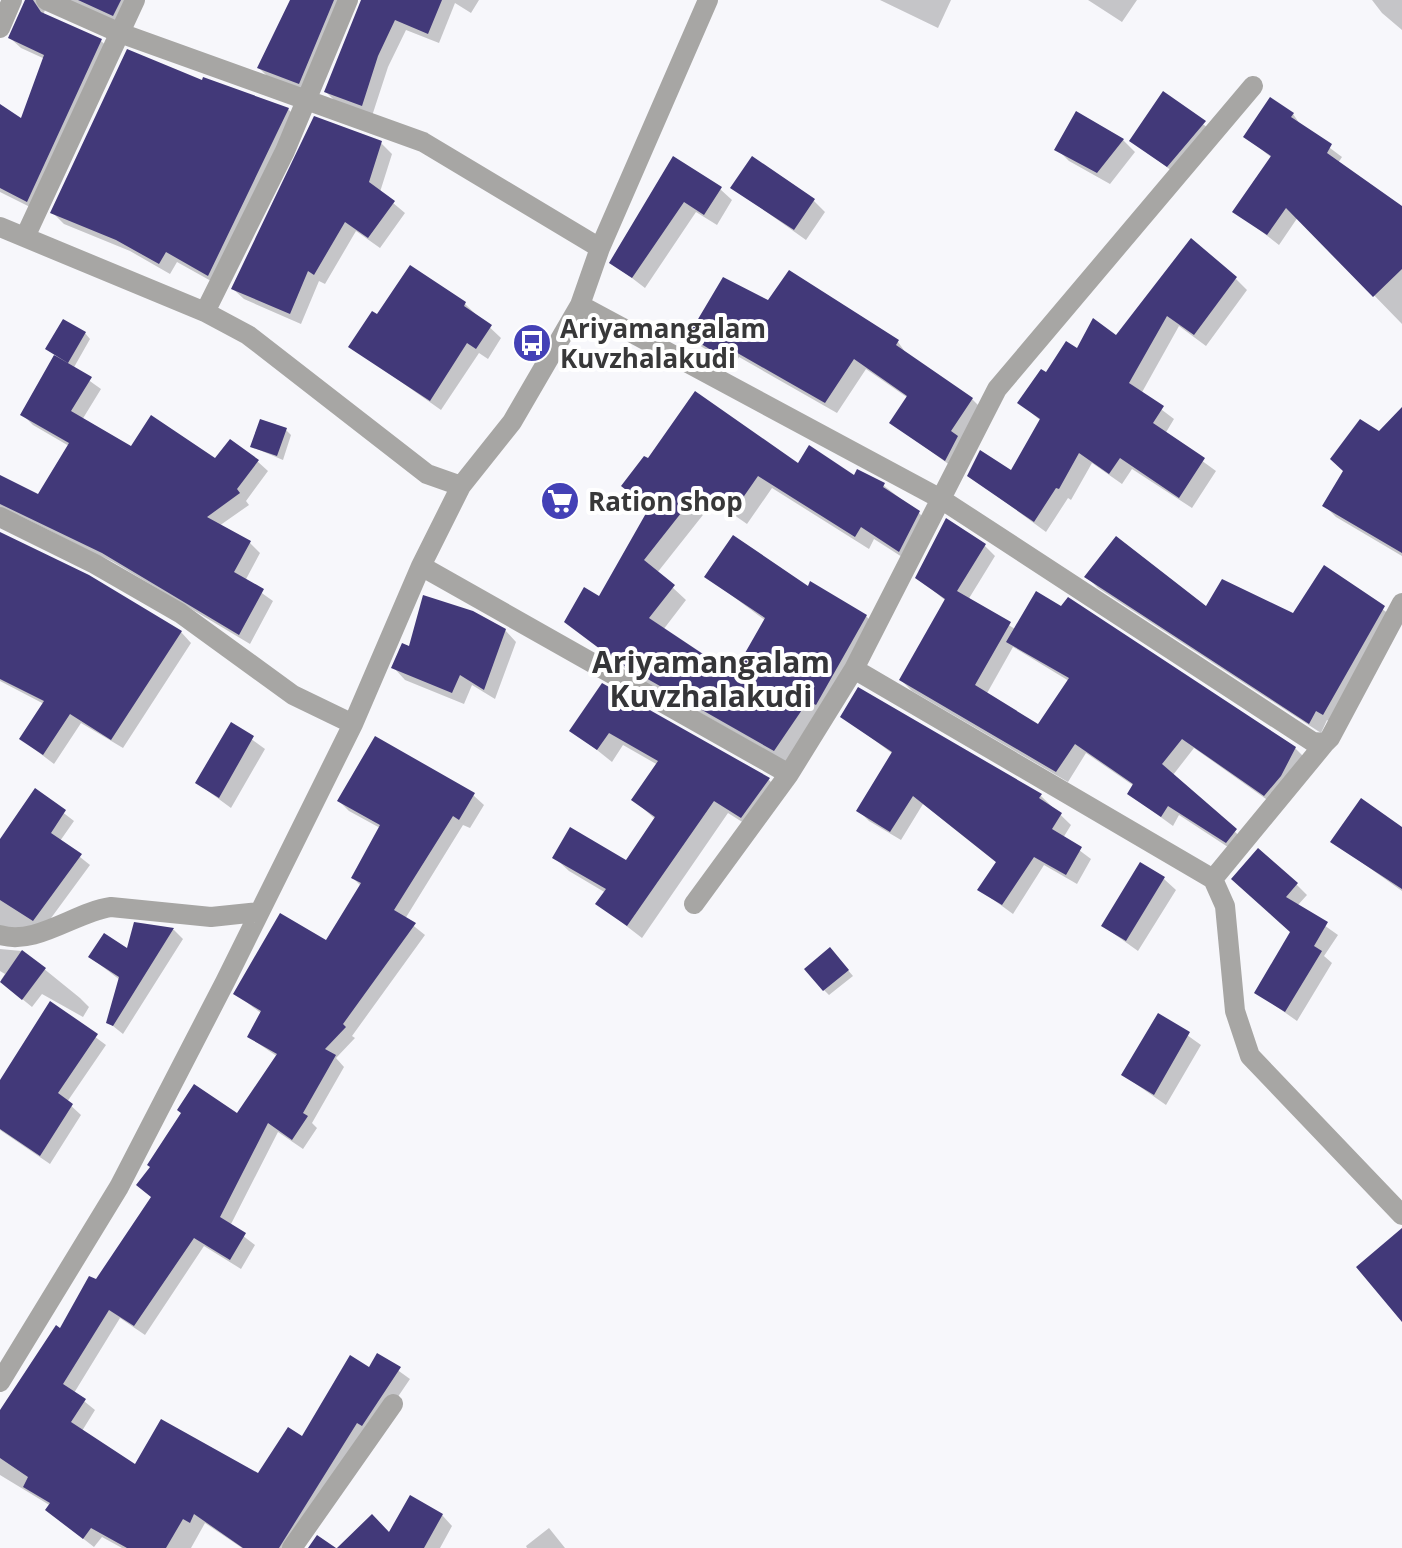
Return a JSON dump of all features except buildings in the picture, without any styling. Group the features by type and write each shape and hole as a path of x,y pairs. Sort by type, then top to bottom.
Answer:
{"street":[{"path":"0,28 12,0"},
{"path":"46,0 120,33 423,142 600,248"},
{"path":"25,237 135,0"},
{"path":"205,312 308,99 348,0"},
{"path":"0,1382 119,1187 353,724 421,566 461,486 512,422 580,305 600,248 708,0"},
{"path":"694,904 789,774 854,669 997,389 1253,86"},
{"path":"0,227 205,312 266,347 427,474 461,486"},
{"path":"580,305 941,499 1302,736 1325,743"},
{"path":"0,517 95,564 180,613 293,695 353,724"},
{"path":"421,566 789,774"},
{"path":"1213,879 1325,743 1402,603"},
{"path":"854,669 1213,879 1225,906 1235,1011 1250,1056 1402,1215"},
{"path":"0,935 21,938 96,909 178,912 211,917 258,912"},
{"path":"292,1548 393,1404"}],"place":[{"name":"Ariyamangalam Kuvzhalakudi","path":"532,343"},
{"name":"Ration shop","path":"560,501"}],"district":[{"name":"Ariyamangalam Kuvzhalakudi","path":"711,678"}]}
